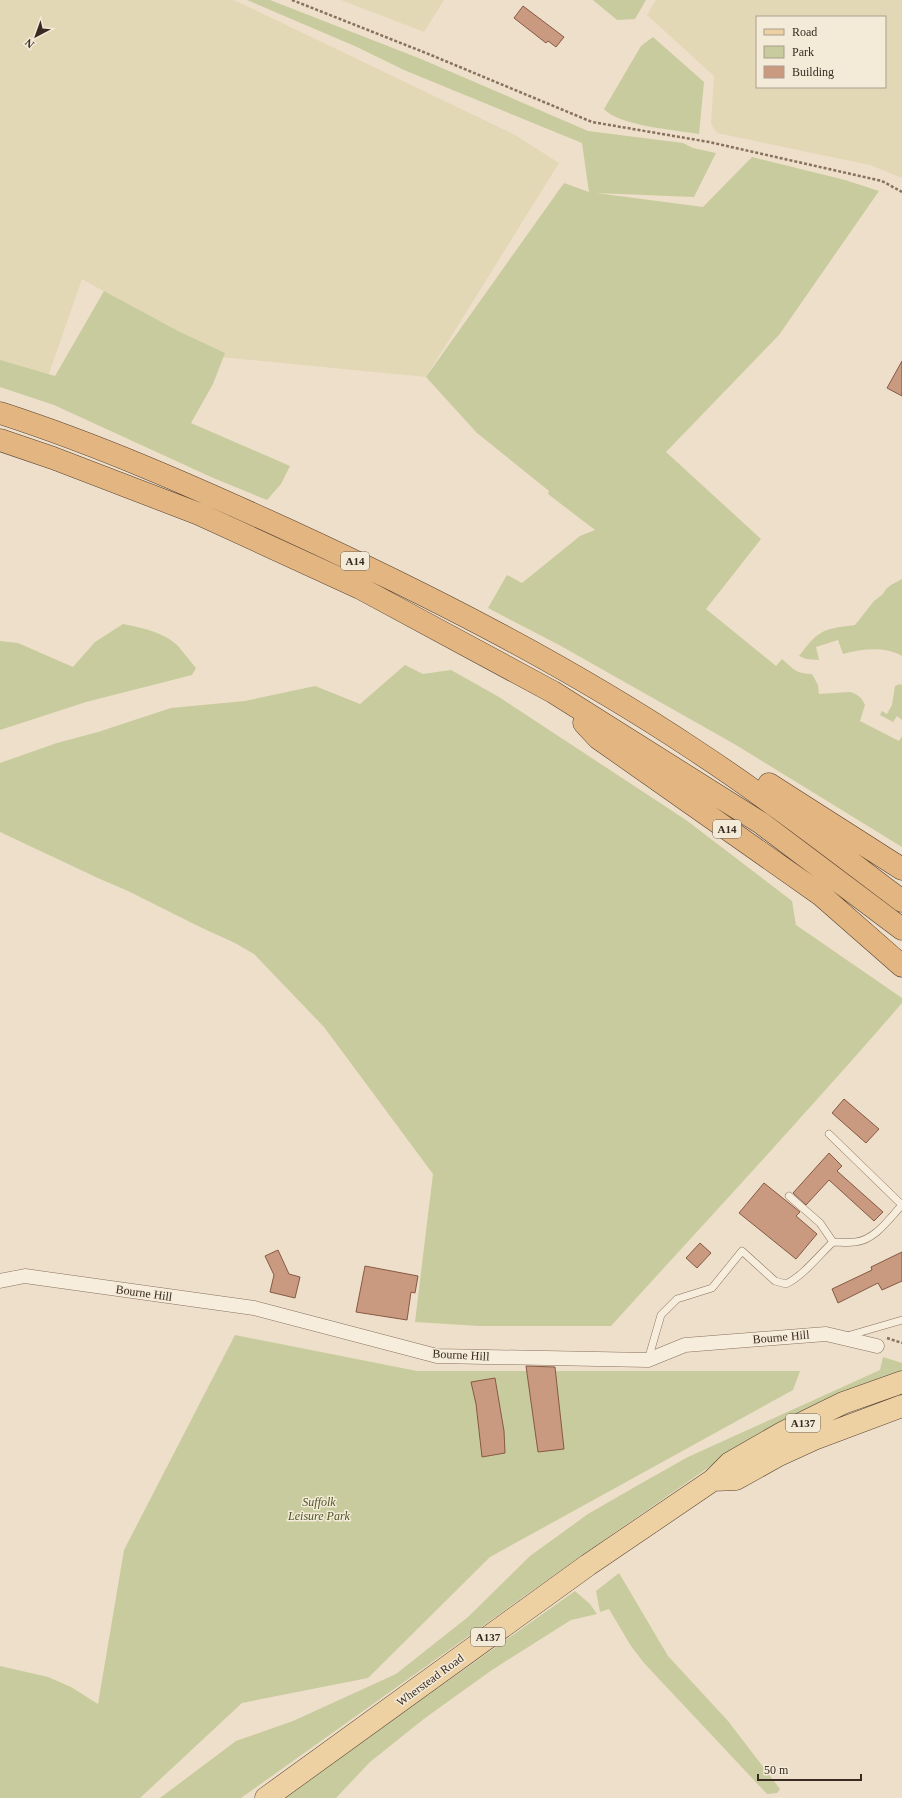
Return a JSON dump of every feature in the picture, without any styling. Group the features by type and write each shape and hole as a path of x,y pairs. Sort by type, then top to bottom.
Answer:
{"highway":[{"name":"A14","path":"0,413 54,430 211,495 374,569 566,670 691,747 773,803 902,901"},
{"name":"A14","path":"0,440 53,458 199,514 360,588 553,692 762,823 902,929"},
{"name":"A14","path":"553,692 598,738 821,896 902,966"},
{"name":"A14","path":"691,747 736,763 902,869"}],"main road":[{"name":"Wherstead Road","path":"266,1798 588,1565 713,1480 730,1463 784,1432 843,1403 902,1382"},
{"name":"Wherstead Road","path":"713,1480 736,1478 779,1455 814,1439 902,1406"}],"street":[{"name":"Bourne Hill","path":"0,1280 25,1276 254,1308 437,1356 648,1360 685,1345 826,1334 877,1346"}],"lane":[{"path":"648,1360 661,1315 677,1299 712,1288 742,1251 775,1281 786,1284 797,1278 833,1242 857,1242 868,1238 878,1231 902,1205 829,1134"},
{"path":"790,1196 820,1223 833,1242"},
{"path":"843,1337 902,1320"}],"path":[{"path":"292,0 426,53 592,122 709,142 882,181 902,192"}],"shaded area":[{"path":"0,0 234,0 515,135 559,163 426,377 221,357 82,279 45,385 0,371"},
{"path":"341,0 444,0 424,32"},
{"path":"656,0 902,0 902,178 870,165 717,133 711,124 714,76 647,15"}],"green space":[{"path":"247,0 270,0 421,59 588,131 683,143 693,148 716,153 694,197 596,193 703,207 752,157 845,180 879,191 779,335 666,452 761,539 706,609 776,666 782,659 796,670 803,673 812,674 818,685 819,694 850,692 857,695 861,698 865,705 860,721 899,741 902,736 902,847 736,745 561,646 488,608 507,575 522,583 580,536 595,530 548,494 549,491 477,433 426,377 564,183 589,192 582,143 404,70 357,47"},
{"path":"593,0 646,0 635,19 617,20"},
{"path":"653,37 704,82 699,134 663,129 622,120 611,115 604,109 641,46"},
{"path":"104,291 178,331 225,353 213,384 191,423 290,466 281,484 267,500 211,477 54,405 0,387 0,360 55,376"},
{"path":"902,579 902,656 888,651 873,649 843,654 838,640 816,647 819,660 806,659 799,656 822,632 835,628 855,625 874,601 883,594 886,589"},
{"path":"123,624 152,631 172,641 196,668 192,675 86,702 0,730 0,641 18,643 73,667 95,642"},
{"path":"405,665 423,674 451,670 499,697 686,820 792,901 796,925 902,998 902,1003 830,1085 611,1326 479,1326 415,1322 433,1174 324,1027 254,954 235,943 128,891 0,832 0,763 57,743 98,732 171,708 245,701 315,686 360,704"},
{"path":"900,684 902,685 902,720 897,716 893,722 880,715 882,711 887,714 892,705 895,686"},
{"name":"Suffolk Leisure Park","path":"235,1335 417,1371 800,1371 793,1390 490,1557 368,1678 242,1703 140,1798 0,1798 0,1666 48,1677 71,1687 98,1704 124,1550"},
{"path":"883,1357 902,1363 902,1373 712,1465 585,1553 241,1798 160,1798 236,1741 293,1721 396,1674 468,1617 530,1556 588,1514 688,1457 880,1370"},
{"path":"619,1573 668,1656 728,1721 780,1789 777,1793 767,1794 644,1663 631,1646 609,1609 600,1612 596,1591"},
{"path":"575,1591 590,1604 597,1614 571,1620 492,1670 425,1718 370,1762 336,1798 283,1798"}],"building":[{"path":"523,6 564,37 556,47 548,41 546,43 514,18"},
{"path":"902,361 902,396 887,388"},
{"path":"844,1099 879,1129 866,1143 832,1113"},
{"path":"829,1153 842,1166 837,1171 883,1212 874,1221 829,1180 806,1205 793,1193"},
{"path":"764,1183 800,1212 796,1216 817,1234 796,1259 739,1213"},
{"path":"700,1243 711,1253 697,1268 686,1258"},
{"path":"278,1250 289,1274 300,1277 295,1298 270,1292 274,1275 265,1256"},
{"path":"902,1252 902,1281 882,1290 878,1283 838,1303 832,1289 872,1270 871,1267"},
{"path":"365,1266 418,1276 415,1293 411,1292 407,1320 356,1312"},
{"path":"526,1366 555,1367 564,1449 538,1452"},
{"path":"495,1378 504,1431 505,1453 482,1457 476,1404 471,1382"}]}
